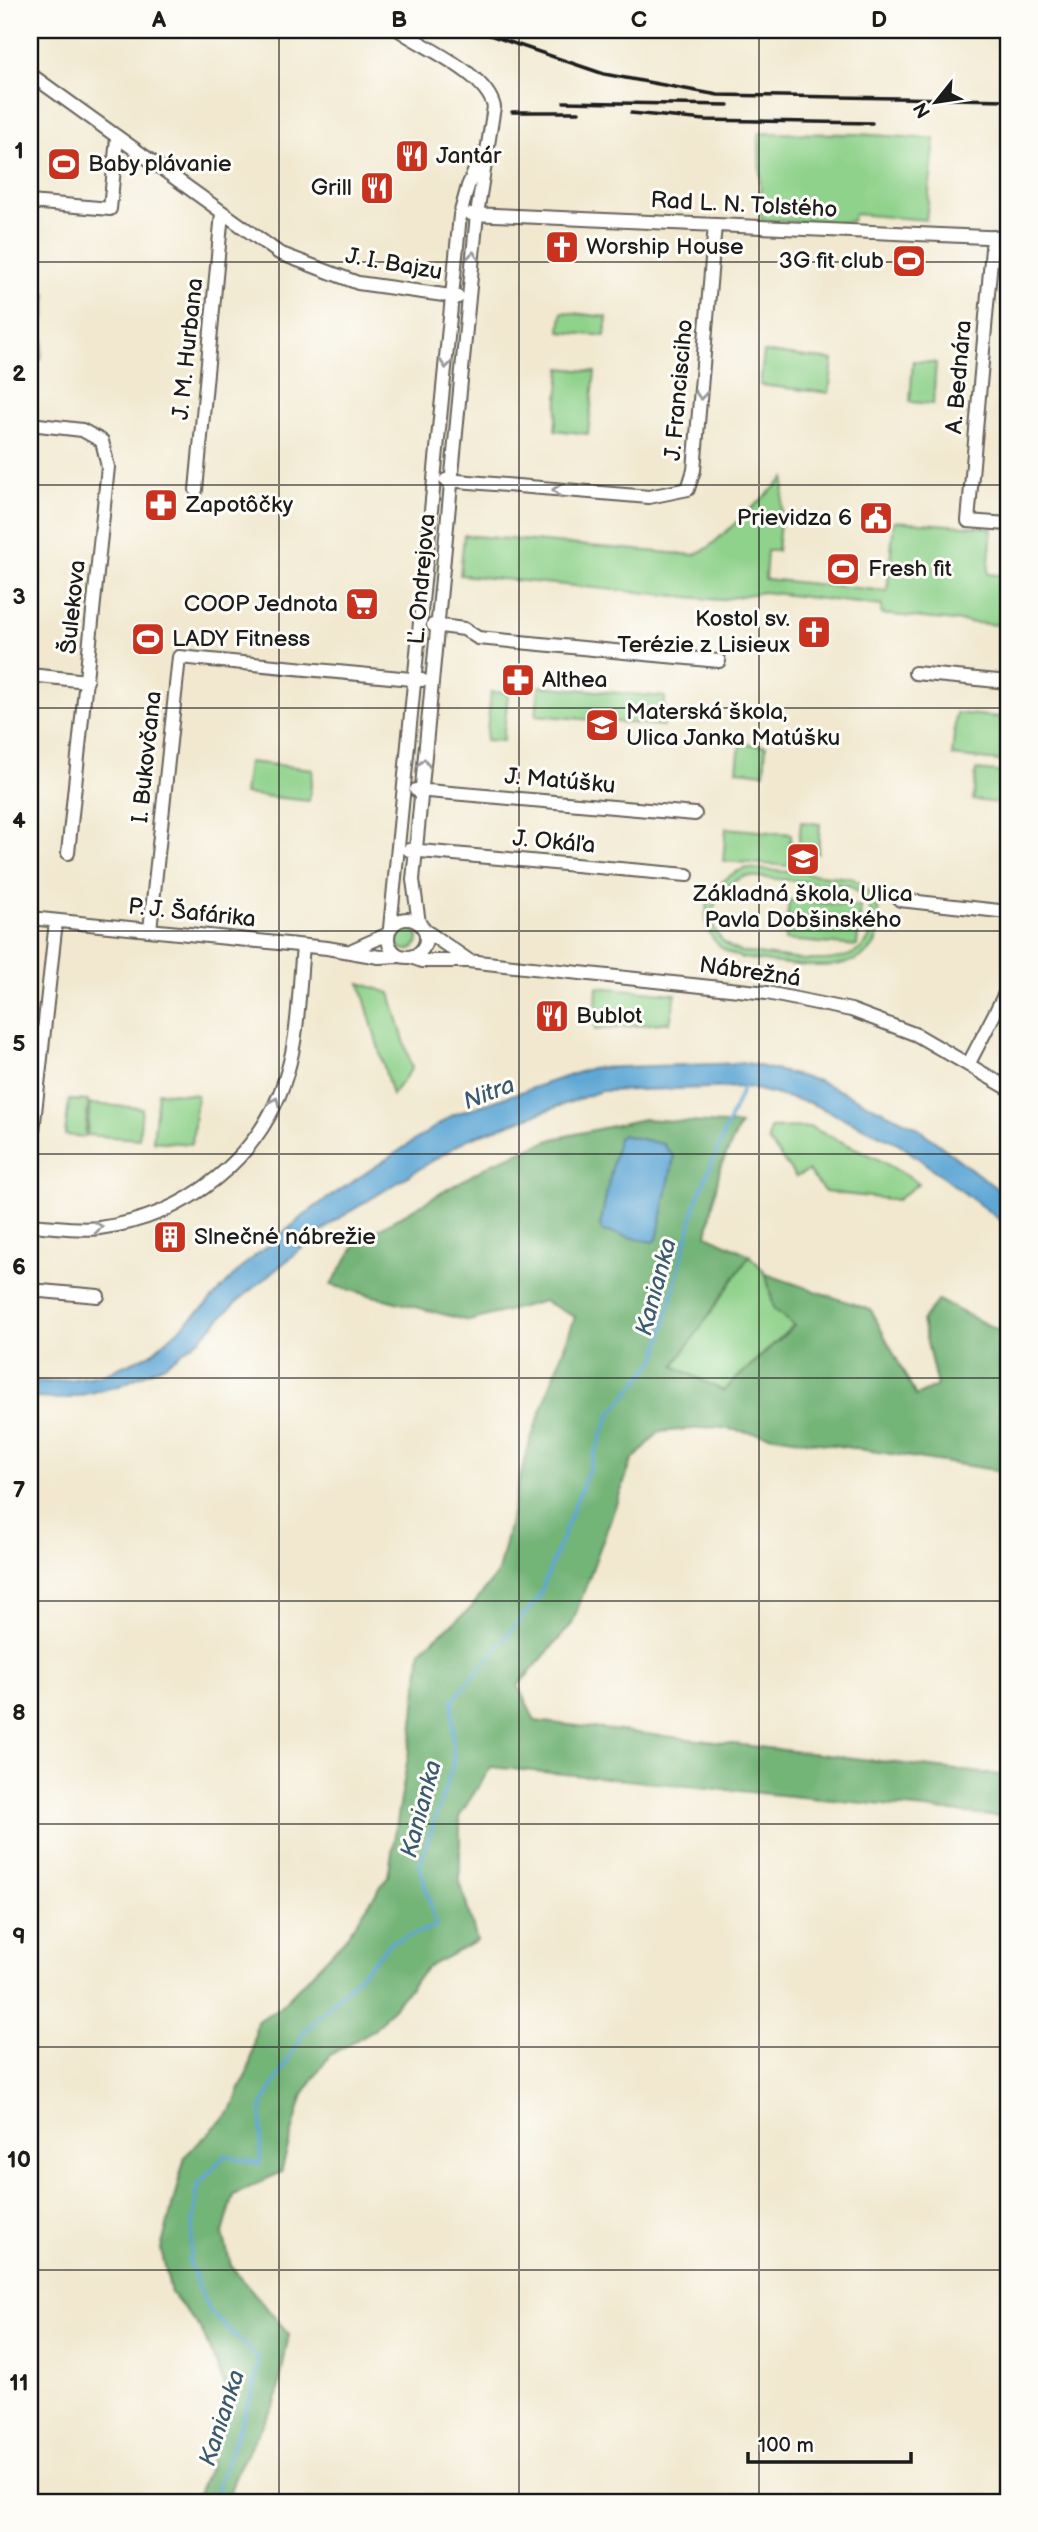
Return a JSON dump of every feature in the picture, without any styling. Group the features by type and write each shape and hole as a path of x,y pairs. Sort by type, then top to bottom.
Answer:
{"street":[{"name":"Ľ. Ondrejova","path":"400,30 477,80 489,94 494,107 477,214 413,880 422,927"},
{"name":"J. I. Bajzu","path":"30,74 279,253 319,271 358,283 452,296"},
{"path":"30,202 110,209 117,138"},
{"name":"Ľ. Ondrejova","path":"389,931 400,849 460,215 468,186 490,138"},
{"name":"J. M. Hurbana","path":"196,490 222,213"},
{"path":"460,215 477,214"},
{"name":"Rad L. N. Tolstého","path":"477,214 1008,238"},
{"name":"J. Francisciho","path":"452,481 649,497 688,489 694,470 715,225"},
{"name":"A. Bednára","path":"993,237 968,521 1008,524"},
{"path":"452,296 469,298"},
{"name":"Šulekova","path":"30,424 82,430 102,441 107,467 68,853"},
{"path":"435,479 452,481"},
{"path":"421,624 464,629 478,638 719,660"},
{"name":"I. Bukovčana","path":"150,930 179,657 416,679"},
{"path":"915,673 1008,682"},
{"path":"30,676 87,681"},
{"path":"416,679 433,680"},
{"path":"405,789 422,790"},
{"name":"J. Matúšku","path":"422,790 695,814"},
{"path":"400,849 416,850"},
{"name":"J. Okáľa","path":"416,850 687,875"},
{"path":"900,900 1008,912"},
{"name":"P. J. Šafárika","path":"30,918 350,951 379,957 406,957"},
{"path":"350,951 389,931 403,919 422,927 424,948 406,957 392,949 389,931"},
{"path":"30,1157 56,921"},
{"name":"Nábrežná","path":"422,927 468,961"},
{"path":"30,1225 98,1228 165,1210 197,1194 222,1175 246,1151 271,1112 287,1073 294,1038 303,946"},
{"name":"Nábrežná","path":"406,957 422,961 468,961 767,993 851,1010 916,1035 969,1063 1008,1088"},
{"path":"969,1063 1008,988"},
{"path":"30,1290 98,1296"}],"green space":[{"path":"759,133 857,134 935,139 926,220 854,214 852,221 836,223 761,220"},
{"path":"30,292 47,294 44,320 30,318"},
{"path":"562,312 607,317 605,336 560,332"},
{"path":"30,338 43,340 41,360 30,359"},
{"path":"764,352 833,360 829,393 760,385"},
{"path":"913,361 936,363 933,404 910,402"},
{"path":"561,368 595,372 588,434 555,430"},
{"path":"785,478 777,551 767,551 765,579 887,591 894,521 992,528 988,574 1008,576 1008,626 881,614 882,606 763,592 719,600 460,575 464,535 694,555 708,548"},
{"path":"539,686 665,697 663,726 536,715"},
{"path":"491,692 508,693 503,741 486,740"},
{"path":"956,713 1008,718 1008,762 952,756"},
{"path":"740,743 766,746 764,773 737,770"},
{"path":"248,762 313,769 309,801 244,794"},
{"path":"976,770 1008,773 1008,804 973,800"},
{"path":"801,822 820,824 818,853 798,851"},
{"path":"726,828 791,834 789,866 723,861"},
{"path":"746,868 852,878 868,891 878,909 880,922 876,942 864,956 846,963 825,966 802,966 741,958 725,950 713,939 707,927 709,899 717,887","holes":["746,876 850,886 867,903 872,927 866,943 854,953 837,959 796,959 741,952 727,945 718,936 713,925 716,902 723,891"]},
{"path":"789,900 861,907 857,946 785,940"},
{"path":"407,928 415,931 418,939 415,947 407,950 399,947 396,939 399,931"},
{"path":"360,983 390,993 412,1068 392,1095"},
{"path":"597,987 676,994 670,1022 595,1030"},
{"path":"158,1092 197,1095 192,1144 153,1141"},
{"path":"69,1100 88,1101 85,1137 65,1135"},
{"path":"90,1104 142,1108 139,1139 87,1135"},
{"path":"643,1119 740,1125 720,1168 707,1235 750,1255 674,1366 723,1391 794,1326 774,1309 766,1274 871,1310 916,1396 937,1386 922,1321 938,1300 1008,1335 1008,1472 715,1427 659,1432 632,1461 572,1624 518,1686 535,1721 1008,1776 1008,1817 491,1767 460,1815 460,1882 477,1941 426,1968 375,2029 330,2055 303,2094 281,2172 234,2195 223,2233 231,2266 289,2334 276,2402 239,2467 226,2502 195,2502 210,2465 226,2388 201,2329 171,2293 161,2249 185,2156 231,2111 250,2065 257,2021 278,2009 344,1940 388,1876 412,1733 421,1650 470,1609 498,1572 526,1453 575,1317 544,1301 469,1321 331,1285 358,1241 493,1163 553,1139"},
{"path":"810,1127 876,1158 919,1183 897,1200 825,1192 808,1171 796,1177 768,1141 770,1128"},
{"path":"750,1255 766,1274 774,1309 794,1325 723,1391 674,1366"}],"water":[{"path":"747,1063 819,1081 915,1126 1008,1197 1008,1226 898,1143 810,1103 746,1087 601,1091 468,1139 335,1221 233,1305 201,1338 165,1365 119,1386 65,1399 30,1398 30,1381 52,1382 102,1375 151,1354 203,1308 244,1265 316,1206 453,1115 591,1068"},
{"path":"623,1135 663,1144 674,1157 657,1240 652,1242 602,1231 600,1226 618,1138"}],"waterway":[{"name":"Kanianka","path":"212,2502 256,2383 258,2358 209,2311 189,2262 198,2185 225,2155 260,2164 262,2105 304,2032 392,1942 436,1926 420,1865 453,1765 453,1700 539,1597 610,1415 656,1359 697,1199 744,1085"}],"railway":[{"path":"475,30 604,74 718,95 1008,100"},
{"path":"564,102 728,105"},
{"path":"512,112 579,112"},
{"path":"631,113 705,120 872,123"}],"place":[{"name":"Jantár","path":"412,156"},
{"name":"Baby plávanie","path":"64,164"},
{"name":"Grill","path":"377,188"},
{"name":"Worship House","path":"562,247"},
{"name":"3G fit club","path":"909,261"},
{"name":"Zapotôčky","path":"161,505"},
{"name":"Prievidza 6","path":"876,518"},
{"name":"Fresh fit","path":"843,569"},
{"name":"COOP Jednota","path":"362,604"},
{"name":"Kostol sv. Terézie z Lisieux","path":"814,632"},
{"name":"LADY Fitness","path":"148,639"},
{"name":"Althea","path":"518,680"},
{"name":"Materská škola, Ulica Janka Matúšku","path":"602,725"},
{"name":"Základná škola, Ulica Pavla Dobšinského","path":"803,859"},
{"name":"Bublot","path":"552,1016"},
{"name":"Slnečné nábrežie","path":"170,1237"}],"water label":[{"name":"Nitra","path":"489,1093"}]}
